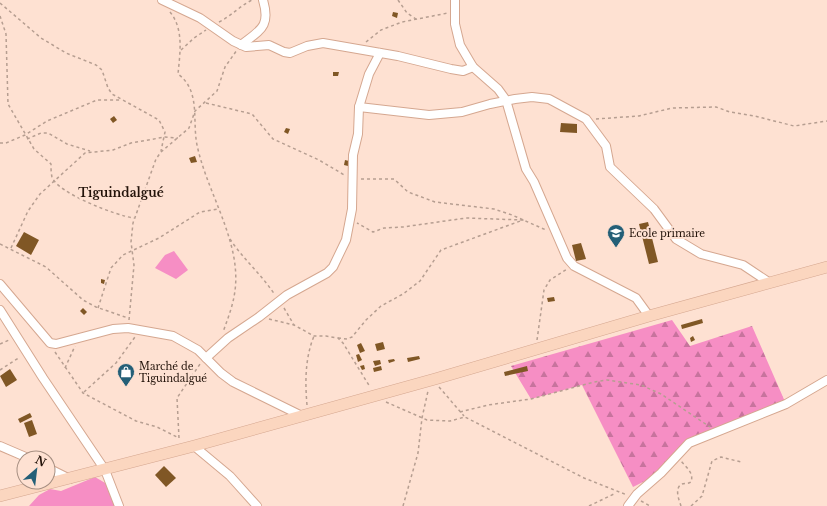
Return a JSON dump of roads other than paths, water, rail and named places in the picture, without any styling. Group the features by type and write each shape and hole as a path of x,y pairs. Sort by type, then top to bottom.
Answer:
{"street":[{"path":"162,0 197,16 241,45 250,47 269,45 288,53 292,53 307,46 323,43 380,53 451,69 463,70 473,67"},
{"path":"241,45 261,30 266,18 263,0"},
{"path":"455,0 454,12 460,45 466,58 473,67 498,89 506,100 526,169 558,234 567,258 574,266 636,298 649,316"},
{"path":"206,358 228,338 259,317 279,301 327,273 333,267 346,240 350,218 353,155 358,134 359,107 369,74 380,53"},
{"path":"359,107 429,115 462,112 506,100 532,97 549,99 586,119 606,146 610,166 654,210 676,239 701,254 742,265 770,283"},
{"path":"0,496 194,446 376,394 431,380 649,316 827,267"},
{"path":"0,284 50,343 56,344 113,329 128,328 173,336 198,350 221,373 233,382 305,415"},
{"path":"0,310 16,337 105,470 119,506"},
{"path":"628,506 634,497 661,473 689,443 786,404 827,380"},
{"path":"0,446 16,453"},
{"path":"194,446 230,476 257,506"},
{"path":"56,472 70,479"}],"place":[{"name":"Ecole primaire","path":"616,248"},
{"name":"Marché de Tiguindalgué","path":"126,387"}],"district":[{"name":"Tiguindalgué","path":"121,192"}]}
